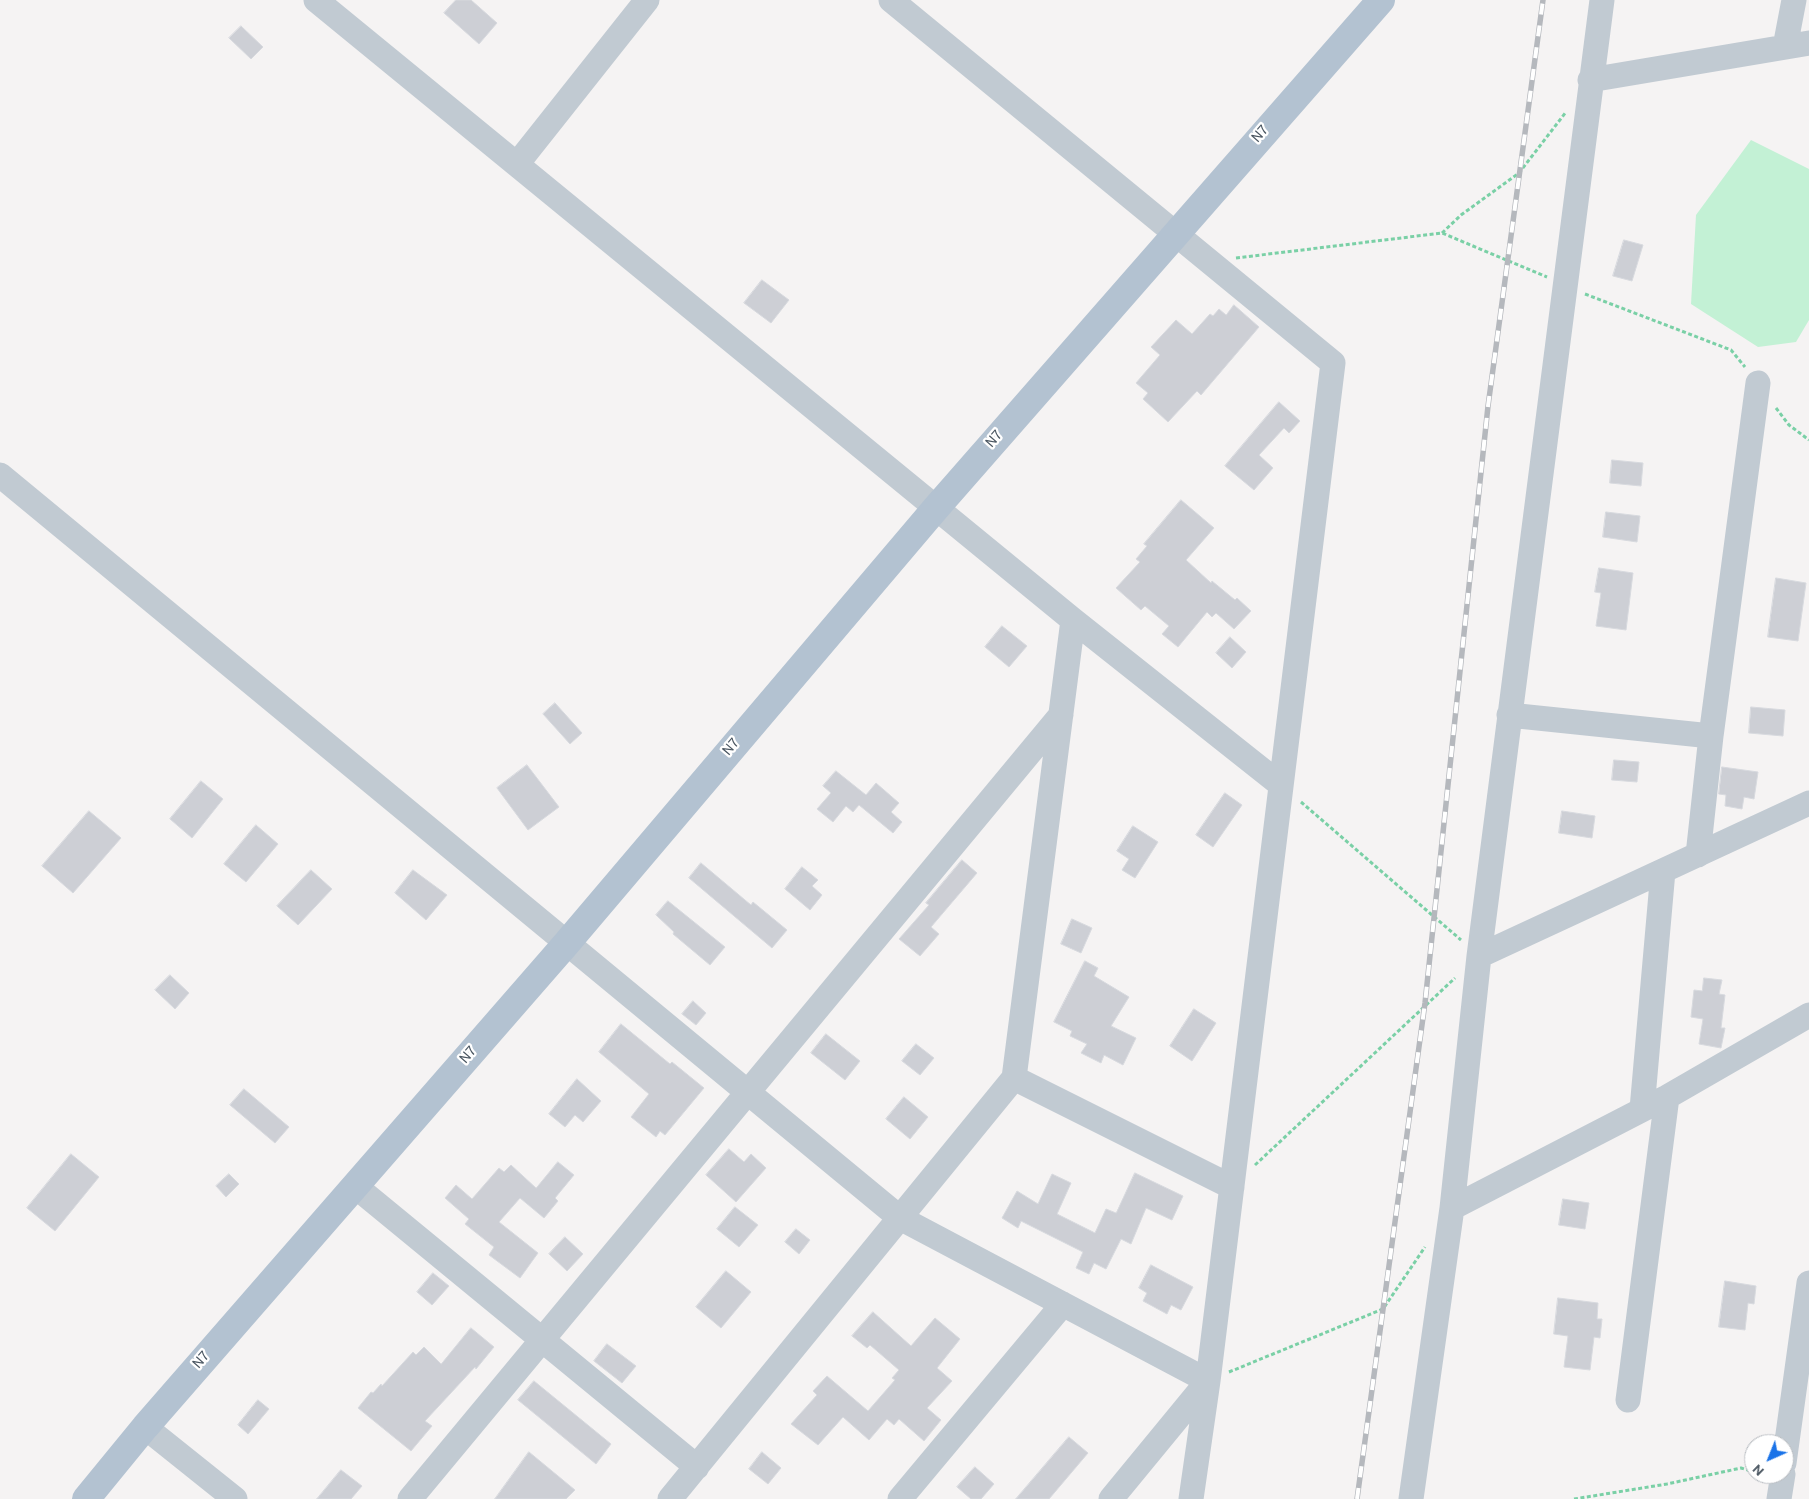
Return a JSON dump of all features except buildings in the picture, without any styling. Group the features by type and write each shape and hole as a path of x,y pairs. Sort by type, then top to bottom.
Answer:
{"main road":[{"name":"N7","path":"86,1499 145,1427 566,944 936,508 1381,0"}],"street":[{"path":"316,0 1073,620 1281,785"},
{"path":"516,164 647,0"},
{"path":"891,0 1333,363 1208,1381 1191,1499"},
{"path":"1411,1499 1452,1208 1479,956 1590,80 1602,0"},
{"path":"1785,47 1794,0"},
{"path":"1590,80 1809,43"},
{"path":"1698,855 1711,736 1758,383"},
{"path":"0,475 900,1218 1208,1381"},
{"path":"670,1499 1014,1078 1073,620"},
{"path":"410,1499 1061,715"},
{"path":"1510,715 1711,736"},
{"path":"1479,956 1809,803"},
{"path":"1642,1109 1663,871"},
{"path":"1452,1208 1667,1097 1809,1015"},
{"path":"1014,1078 1232,1187"},
{"path":"1628,1400 1667,1097"},
{"path":"355,1186 696,1467"},
{"path":"1788,1434 1809,1283"},
{"path":"900,1499 1063,1304"},
{"path":"1110,1499 1208,1381"},
{"path":"145,1427 234,1499"},
{"path":"1779,1499 1781,1484"}],"path":[{"path":"1442,233 1461,215 1519,173 1566,111"},
{"path":"1208,260 1272,255 1387,238 1442,233 1564,286 1730,350 1758,383 1789,425 1809,440"},
{"path":"1232,1187 1479,956 1281,785"},
{"path":"1208,1381 1383,1309 1431,1239"},
{"path":"1574,1499 1667,1484 1744,1469"}],"green space":[{"path":"1751,140 1809,169 1809,320 1796,342 1758,347 1691,304 1696,215"}],"railway":[{"path":"1357,1499 1425,1003 1488,406 1543,0"}]}
